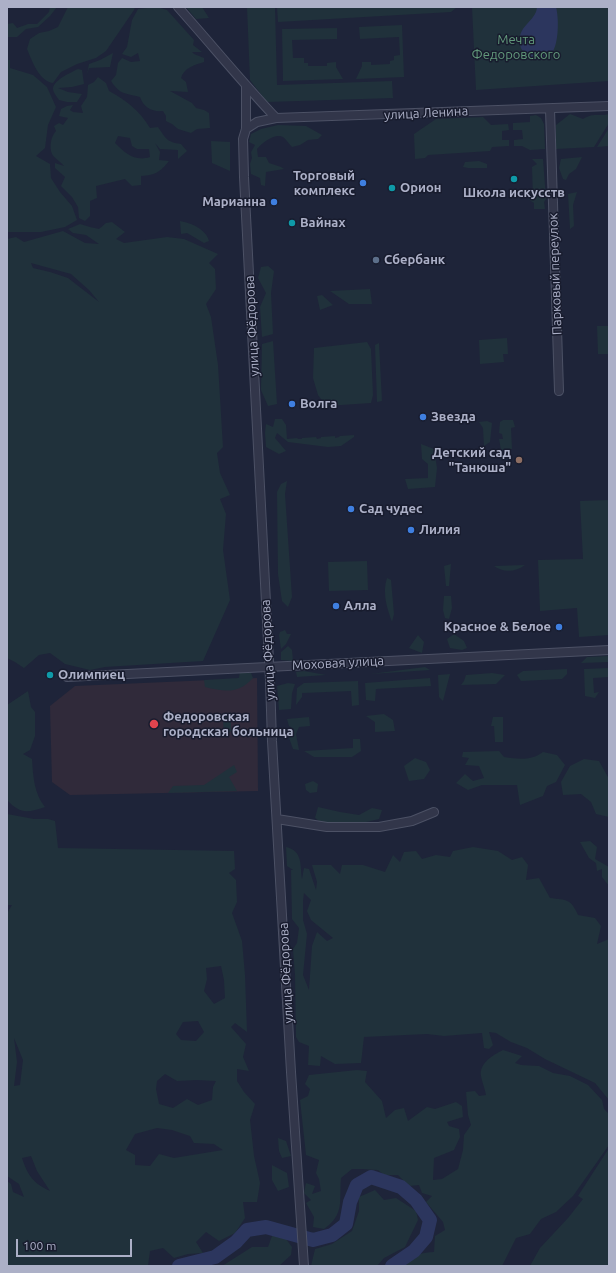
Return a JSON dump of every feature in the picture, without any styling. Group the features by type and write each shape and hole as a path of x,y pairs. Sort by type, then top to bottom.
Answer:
{"street":[{"path":"178,7 276,118"},
{"name":"улица Фёдорова","path":"246,85 246,129 243,139 244,177 277,820 291,1072 304,1264"},
{"name":"улица Ленина","path":"246,129 257,122 276,118 609,106"},
{"name":"Парковый переулок","path":"550,109 559,391"},
{"name":"Моховая улица","path":"67,677 609,650"},
{"path":"277,820 327,828 379,827 412,821 434,812"}],"shaded area":[{"name":"Федоровская городская больница","path":"257,678 258,791 70,795 52,782 50,706 75,686"}],"green space":[{"path":"50,7 57,7 38,27 26,29 17,37 8,37 7,24 13,23 17,28 28,24 37,24 49,12"},
{"path":"68,7 135,7 106,51 96,58 77,64 61,72 53,83 44,79 40,75 27,49 30,39 39,33 58,27"},
{"path":"146,7 157,7 167,10 194,40 193,45 202,52 192,52 204,58 204,62 187,69 182,75 181,78 186,82 188,92 170,91 192,103 196,108 209,113 210,128 197,129 191,133 178,129 166,121 166,116 163,111 155,111 146,107 140,97 120,91 111,81 116,75 118,63 122,58 131,62 140,61 138,53 131,57 122,54 127,47 132,20 138,9 147,8"},
{"path":"186,7 202,7 209,18 196,19"},
{"path":"247,7 275,7 277,85 392,81 393,98 267,102 250,80"},
{"path":"277,7 457,7 451,12 278,22"},
{"name":"Мечта Федоровского","path":"472,7 609,7 609,81 476,90"},
{"path":"402,25 404,77 356,79 362,66 362,62 371,62 371,65 390,64 390,61 394,60 394,56 400,55 399,37 360,39 359,27"},
{"path":"337,28 337,39 292,40 293,58 304,58 304,63 308,63 308,66 327,66 327,63 336,62 336,67 343,79 283,81 282,29"},
{"path":"113,53 110,67 89,68 87,75 89,64"},
{"path":"7,60 10,60 10,68 33,75 47,87 56,107 48,125 45,148 36,156 50,164 51,178 72,206 77,220 65,227 41,232 7,232"},
{"path":"78,69 82,70 84,84 58,88 68,92 82,94 77,102 59,100 53,89 56,82"},
{"path":"98,77 106,83 109,91 127,102 137,111 150,128 158,127 167,139 181,144 187,151 178,159 178,150 160,149 155,143 160,152 159,160 169,161 166,165 154,174 141,176 141,185 132,186 125,179 96,186 97,198 90,201 90,216 85,221 79,218 78,207 72,197 61,186 65,177 55,168 55,163 64,166 52,154 51,145 56,131 54,126 59,123 63,125 68,118 59,116 61,109 73,105 70,110 73,112 83,113 81,106 87,97 88,85 94,82","holes":["118,136 130,138 132,146 137,149 149,149 150,157 140,158 131,156 115,143"]},
{"path":"570,114 583,119 593,115 609,114 609,123 594,147 556,149 556,125"},
{"path":"536,115 541,118 544,124 545,149 530,150 522,146 514,146 514,140 523,139 522,130 513,130 513,123 530,122 530,116"},
{"path":"483,117 491,125 508,124 509,130 502,131 502,140 509,140 509,146 492,147 490,151 428,155 425,158 415,159 414,134 436,119"},
{"path":"278,125 306,126 322,135 318,139 308,140 300,145 292,147 283,137 280,136 273,137 262,144 257,149 258,157 266,157 269,163 284,169 266,172 265,186 261,185 260,178 251,174 251,152 255,145 249,142 251,134 261,129"},
{"path":"609,128 609,146 597,147"},
{"path":"211,141 230,142 230,171 212,163"},
{"path":"582,157 576,169 569,174 566,180 563,179 559,168 561,159"},
{"path":"532,159 543,159 546,199 544,202 545,209 534,209 534,203 528,199 533,199 532,167 537,164"},
{"path":"479,161 487,164 487,168 463,167 465,162"},
{"path":"577,192 573,205 574,226 570,229 568,194"},
{"path":"180,221 189,223 201,230 205,233 209,241 204,243 187,233 181,234"},
{"path":"112,222 125,232 116,239 124,243 167,237 184,239 218,254 209,263 215,269 216,289 206,304 211,317 218,365 223,447 217,453 220,473 230,495 220,499 226,514 223,550 230,600 203,661 105,667 90,670 65,664 50,653 39,655 24,668 7,658 7,239 16,237 24,242 63,231 85,243 99,244 86,235 73,233 68,229 80,224 99,229 106,223","holes":["31,263 71,274 89,290 99,302 68,278 33,268"]},
{"path":"268,266 274,271 271,293 273,334 262,337 260,307 266,293 258,278 261,267"},
{"path":"370,289 372,304 349,304 330,291"},
{"path":"322,295 333,305 320,310 317,296"},
{"path":"597,326 609,326 609,354 598,354"},
{"path":"507,338 508,354 503,354 504,362 480,364 479,340"},
{"path":"273,341 277,404 268,406 261,390 262,344"},
{"path":"367,342 371,349 373,395 371,403 326,406 318,395 313,378 314,348"},
{"path":"379,343 382,401 377,402 375,345"},
{"path":"275,419 282,419 286,425 287,439 316,437 317,439 321,437 335,436 335,438 354,435 354,437 341,446 328,447 288,442 277,433 275,438 286,451 279,454 266,447 266,424 273,427"},
{"path":"503,420 513,420 515,427 511,428 512,449 501,450 499,439 503,439 502,434 499,433 500,422"},
{"path":"487,421 492,423 490,442 484,446 483,428 479,422"},
{"path":"421,444 434,449 437,468 435,487 408,489 405,479 428,478 428,464 422,459"},
{"path":"287,481 285,494 292,597 288,607 282,601 278,574 277,492 281,484"},
{"path":"609,500 609,635 579,637 577,608 540,611 538,560 583,559 580,501"},
{"path":"367,561 368,590 329,591 328,562"},
{"path":"451,564 449,586 446,586 444,566"},
{"path":"525,565 510,571 501,570 494,566"},
{"path":"387,578 391,580 394,614 392,622 385,595"},
{"path":"444,596 451,596 452,608 449,619 445,618 443,610"},
{"path":"285,630 287,634 291,634 286,644 281,649 279,635 280,632"},
{"path":"454,634 464,641 467,648 462,650 450,648 447,639"},
{"path":"418,635 424,642 422,653 409,648"},
{"path":"288,646 292,650 293,661 281,660 281,652"},
{"path":"609,656 609,662 581,663 587,657"},
{"path":"425,667 430,670 371,674"},
{"path":"609,668 609,677 593,678 594,693 599,692 595,698 585,696 584,669"},
{"path":"567,669 567,674 562,679 521,681 517,675 523,671"},
{"path":"240,670 251,673 253,678 242,687 225,691 205,687 204,680 239,678"},
{"path":"304,671 326,675 297,677 296,672"},
{"path":"492,673 505,675 496,684 461,685 466,675"},
{"path":"450,674 443,701 439,697 438,675"},
{"path":"430,678 431,686 376,689 375,701 366,700 365,683"},
{"path":"358,681 359,705 352,706 351,691 302,693 302,697 296,705 297,688 304,683"},
{"path":"288,683 295,684 292,693 291,709 279,710 277,686"},
{"path":"28,691 31,707 35,712 35,736 30,750 23,754 32,759 36,790 45,807 24,811 16,808 7,800 7,705"},
{"path":"231,712 231,731 224,738 223,718"},
{"path":"384,714 393,720 395,731 375,732 375,722 366,716"},
{"path":"309,717 310,726 299,727 296,734 299,750 293,749 288,735 294,729 289,726 287,719"},
{"path":"493,717 503,717 503,742 495,742 494,726 491,726"},
{"path":"353,739 360,739 361,751 352,757 314,757 304,751 353,748"},
{"path":"499,751 504,757 519,759 534,757 543,752 557,755 565,765 556,782 547,786 543,796 520,805 517,785 482,785 468,790 456,783 465,774 473,781 484,778 479,766 465,765 469,758 462,757 463,752"},
{"path":"415,758 426,762 430,770 424,779 409,781 404,766"},
{"path":"584,759 599,761 609,779 609,817 596,814 591,802 581,794 563,795 561,782 570,766"},
{"path":"234,765 237,772 229,777 237,791 168,793 173,786 204,785"},
{"path":"313,781 318,784 317,792 310,793 306,790 305,784"},
{"path":"318,807 359,815 372,808 382,810 379,819 362,823 322,823 315,818"},
{"path":"7,814 55,821 58,848 234,851 235,869 229,873 236,880 237,902 232,913 242,941 247,1032 235,1023 231,1027 246,1044 243,1057 249,1071 237,1069 237,1081 244,1092 255,1104 250,1120 254,1156 260,1183 257,1202 243,1202 245,1218 235,1233 219,1241 206,1232 196,1242 203,1253 188,1254 174,1258 163,1248 150,1251 148,1266 7,1266 7,1181 11,1184 13,1192 24,1197 19,1184 7,1176 7,913 12,905 7,905","holes":["221,966 224,980 225,998 214,1004 204,991 207,979 206,968","198,1021 204,1032 196,1041 181,1040 176,1034 183,1022","14,1038 23,1060 20,1085 14,1086 17,1062","165,1074 177,1081 216,1081 213,1087 212,1100 198,1105 187,1099 173,1108 159,1104 156,1089 157,1081","157,1128 172,1130 190,1136 194,1143 214,1144 223,1150 174,1158 159,1154 150,1166 135,1165 135,1155 126,1150 135,1134","31,1156 37,1171 50,1191 35,1182 22,1158"]},
{"path":"590,841 597,847 595,859 609,867 609,886 602,877 602,869 597,871 596,863 589,858 580,842"},
{"path":"286,847 295,852 300,859 302,879 304,868 309,869 316,890 317,882 312,865 331,865 340,874 342,865 363,865 385,872 393,855 400,862 404,852 416,851 422,859 436,855 450,857 453,851 473,847 498,851 512,860 522,857 528,865 526,880 539,878 550,898 568,901 571,903 578,915 595,918 601,926 597,944 609,939 609,1100 595,1083 545,1059 527,1048 511,1042 496,1033 489,1032 493,1045 489,1049 484,1048 482,1033 444,1036 427,1034 364,1037 361,1063 335,1064 321,1056 320,1066 308,1065 309,1046 299,1042 296,1037 293,949 297,943 299,928 292,919 291,870 293,870 287,866","holes":["304,893 311,900 307,911 311,920 333,938 327,941 317,932 312,946 309,990 303,975 307,934 303,920"]},
{"path":"503,1050 522,1056 515,1063 521,1065 539,1066 553,1073 570,1076 588,1085 602,1100 604,1109 609,1114 609,1145 573,1196 556,1212 541,1219 530,1234 516,1238 502,1266 399,1266 415,1256 434,1252 435,1236 445,1230 443,1222 426,1202 432,1196 422,1193 419,1185 409,1186 398,1175 384,1175 378,1170 352,1169 341,1178 340,1206 335,1218 324,1229 313,1227 314,1217 306,1203 311,1200 304,1193 306,1183 315,1186 312,1194 321,1191 319,1179 316,1173 319,1160 306,1155 300,1100 308,1096 310,1089 305,1084 309,1075 357,1070 367,1071 365,1082 382,1101 386,1118 395,1110 404,1108 408,1121 427,1107 435,1109 456,1102 462,1106 463,1117 447,1122 449,1126 459,1129 460,1137 454,1150 434,1158 433,1180 442,1179 458,1169 463,1150 464,1135 471,1125 468,1115 466,1092 475,1091 479,1096 486,1095 481,1076 482,1067 491,1057"},
{"path":"278,1138 286,1141 291,1156 282,1158 279,1151"},
{"path":"609,1148 609,1266 530,1266 540,1248 568,1218 583,1199 578,1196"},
{"path":"272,1165 287,1173 289,1187 278,1191 272,1180"},
{"path":"375,1190 384,1200 396,1198 416,1211 418,1220 405,1247 384,1258 377,1266 311,1266 315,1249 332,1244 352,1231 359,1211 359,1197"},
{"path":"283,1235 292,1247 291,1255 279,1266 222,1266 252,1247 268,1247 272,1236"}],"water":[{"path":"537,7 556,7 558,17 557,37 554,49 548,57 544,59 534,59 529,57 522,50 520,45 521,33 533,17"}],"waterway":[{"path":"179,1266 215,1257 236,1242 247,1230 266,1227 313,1240 332,1235 346,1224 350,1202 357,1185 371,1177 401,1187 416,1200 430,1220 426,1237 414,1251 392,1266"}],"place":[{"name":"Школа искусств","path":"514,179"},
{"name":"Торговый комплекс","path":"363,183"},
{"name":"Орион","path":"392,188"},
{"name":"Марианна","path":"274,202"},
{"name":"Вайнах","path":"292,223"},
{"name":"Сбербанк","path":"376,260"},
{"name":"Волга","path":"292,404"},
{"name":"Звезда","path":"423,417"},
{"name":"Детский сад \"Танюша\"","path":"519,460"},
{"name":"Сад чудес","path":"351,509"},
{"name":"Лилия","path":"411,530"},
{"name":"Алла","path":"336,606"},
{"name":"Красное & Белое","path":"559,627"},
{"name":"Олимпиец","path":"50,675"},
{"name":"Федоровская городская больница","path":"154,724"}]}
